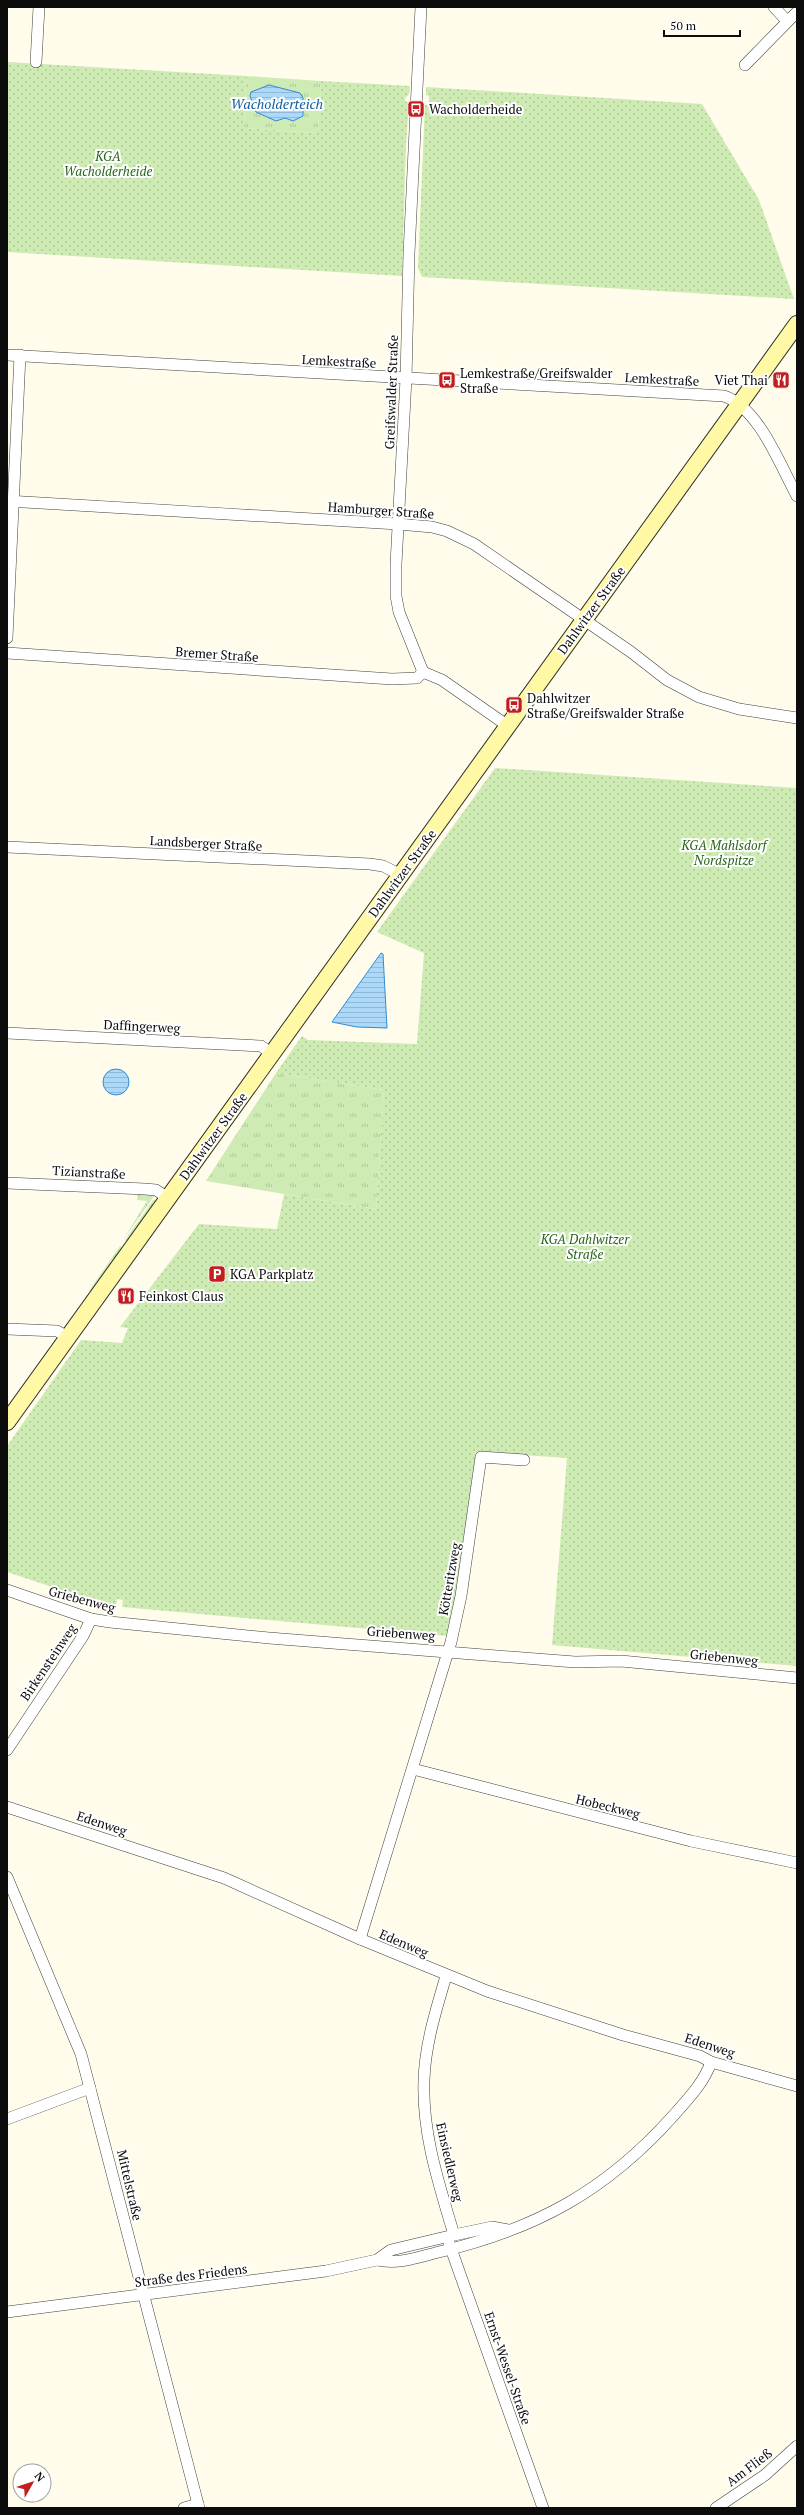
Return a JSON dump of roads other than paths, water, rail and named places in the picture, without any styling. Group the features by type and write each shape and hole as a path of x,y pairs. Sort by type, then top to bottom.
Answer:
{"main road":[{"name":"Dahlwitzer Straße","path":"7,1422 797,324"}],"street":[{"path":"36,62 39,7"},
{"name":"Greifswalder Straße","path":"421,7 409,253 406,379 398,524 396,596 404,628 416,651 423,672"},
{"path":"774,7 787,21"},
{"path":"745,65 797,12"},
{"name":"Lemkestraße","path":"7,355 724,396 739,404 755,419 797,496"},
{"path":"7,638 10,502 20,355"},
{"name":"Hamburger Straße","path":"10,502 398,524 432,527 447,531 474,544 584,620 667,680 699,697 739,709 797,718"},
{"name":"Bremer Straße","path":"7,653 392,679 417,678 423,672"},
{"path":"423,672 442,680 508,726"},
{"name":"Landsberger Straße","path":"7,847 370,864 383,866 401,875"},
{"name":"Daffingerweg","path":"7,1033 261,1046 272,1054"},
{"name":"Tizianstraße","path":"7,1183 156,1190 168,1198"},
{"path":"7,1329 57,1331 68,1337"},
{"name":"Kötteritzweg","path":"360,1939 448,1651 461,1596 481,1458 524,1460"},
{"name":"Griebenweg","path":"7,1590 91,1619 249,1636 575,1662 621,1660 797,1678"},
{"name":"Birkensteinweg","path":"7,1750 89,1628 91,1619"},
{"name":"Hobeckweg","path":"413,1769 691,1841 797,1864"},
{"name":"Edenweg","path":"7,1807 224,1878 446,1976 550,2012 700,2056 711,2062 797,2086"},
{"name":"Mittelstraße","path":"7,1877 81,2054 199,2506"},
{"name":"Einsiedlerweg","path":"446,1976 431,2036 424,2089 427,2133 451,2236"},
{"name":"Straße des Friedens","path":"7,2312 326,2271 377,2260 397,2262 495,2237 508,2230 561,2209 612,2173 663,2128 707,2074 711,2062"},
{"path":"7,2119 90,2088"},
{"name":"Straße des Friedens","path":"377,2260 391,2250 451,2236 492,2227 508,2230"},
{"name":"Ernst-Wessel-Straße","path":"451,2236 452,2249 543,2508"},
{"name":"Am Fließ","path":"716,2508 765,2475 797,2446"},
{"path":"184,2508 199,2506"}],"water":[{"name":"Wacholderteich","path":"269,85 300,93 303,98 303,116 293,121 285,118 276,121 256,112 250,96 251,92"},
{"path":"381,953 383,954 387,1028 357,1027 332,1022"},
{"path":"116,1069 125,1073 129,1082 125,1091 116,1095 107,1091 103,1082 107,1073"}],"place":[{"name":"Wacholderheide","path":"416,109"},
{"name":"Lemkestraße/Greifswalder Straße","path":"447,380"},
{"name":"Viet Thai","path":"781,380"},
{"name":"Dahlwitzer Straße/Greifswalder Straße","path":"514,705"},
{"name":"KGA Parkplatz","path":"217,1274"},
{"name":"Feinkost Claus","path":"126,1296"}],"park label":[{"name":"KGA Wacholderheide","path":"108,164"},
{"name":"KGA Mahlsdorf Nordspitze","path":"724,852"},
{"name":"KGA Dahlwitzer Straße","path":"585,1246"}]}
